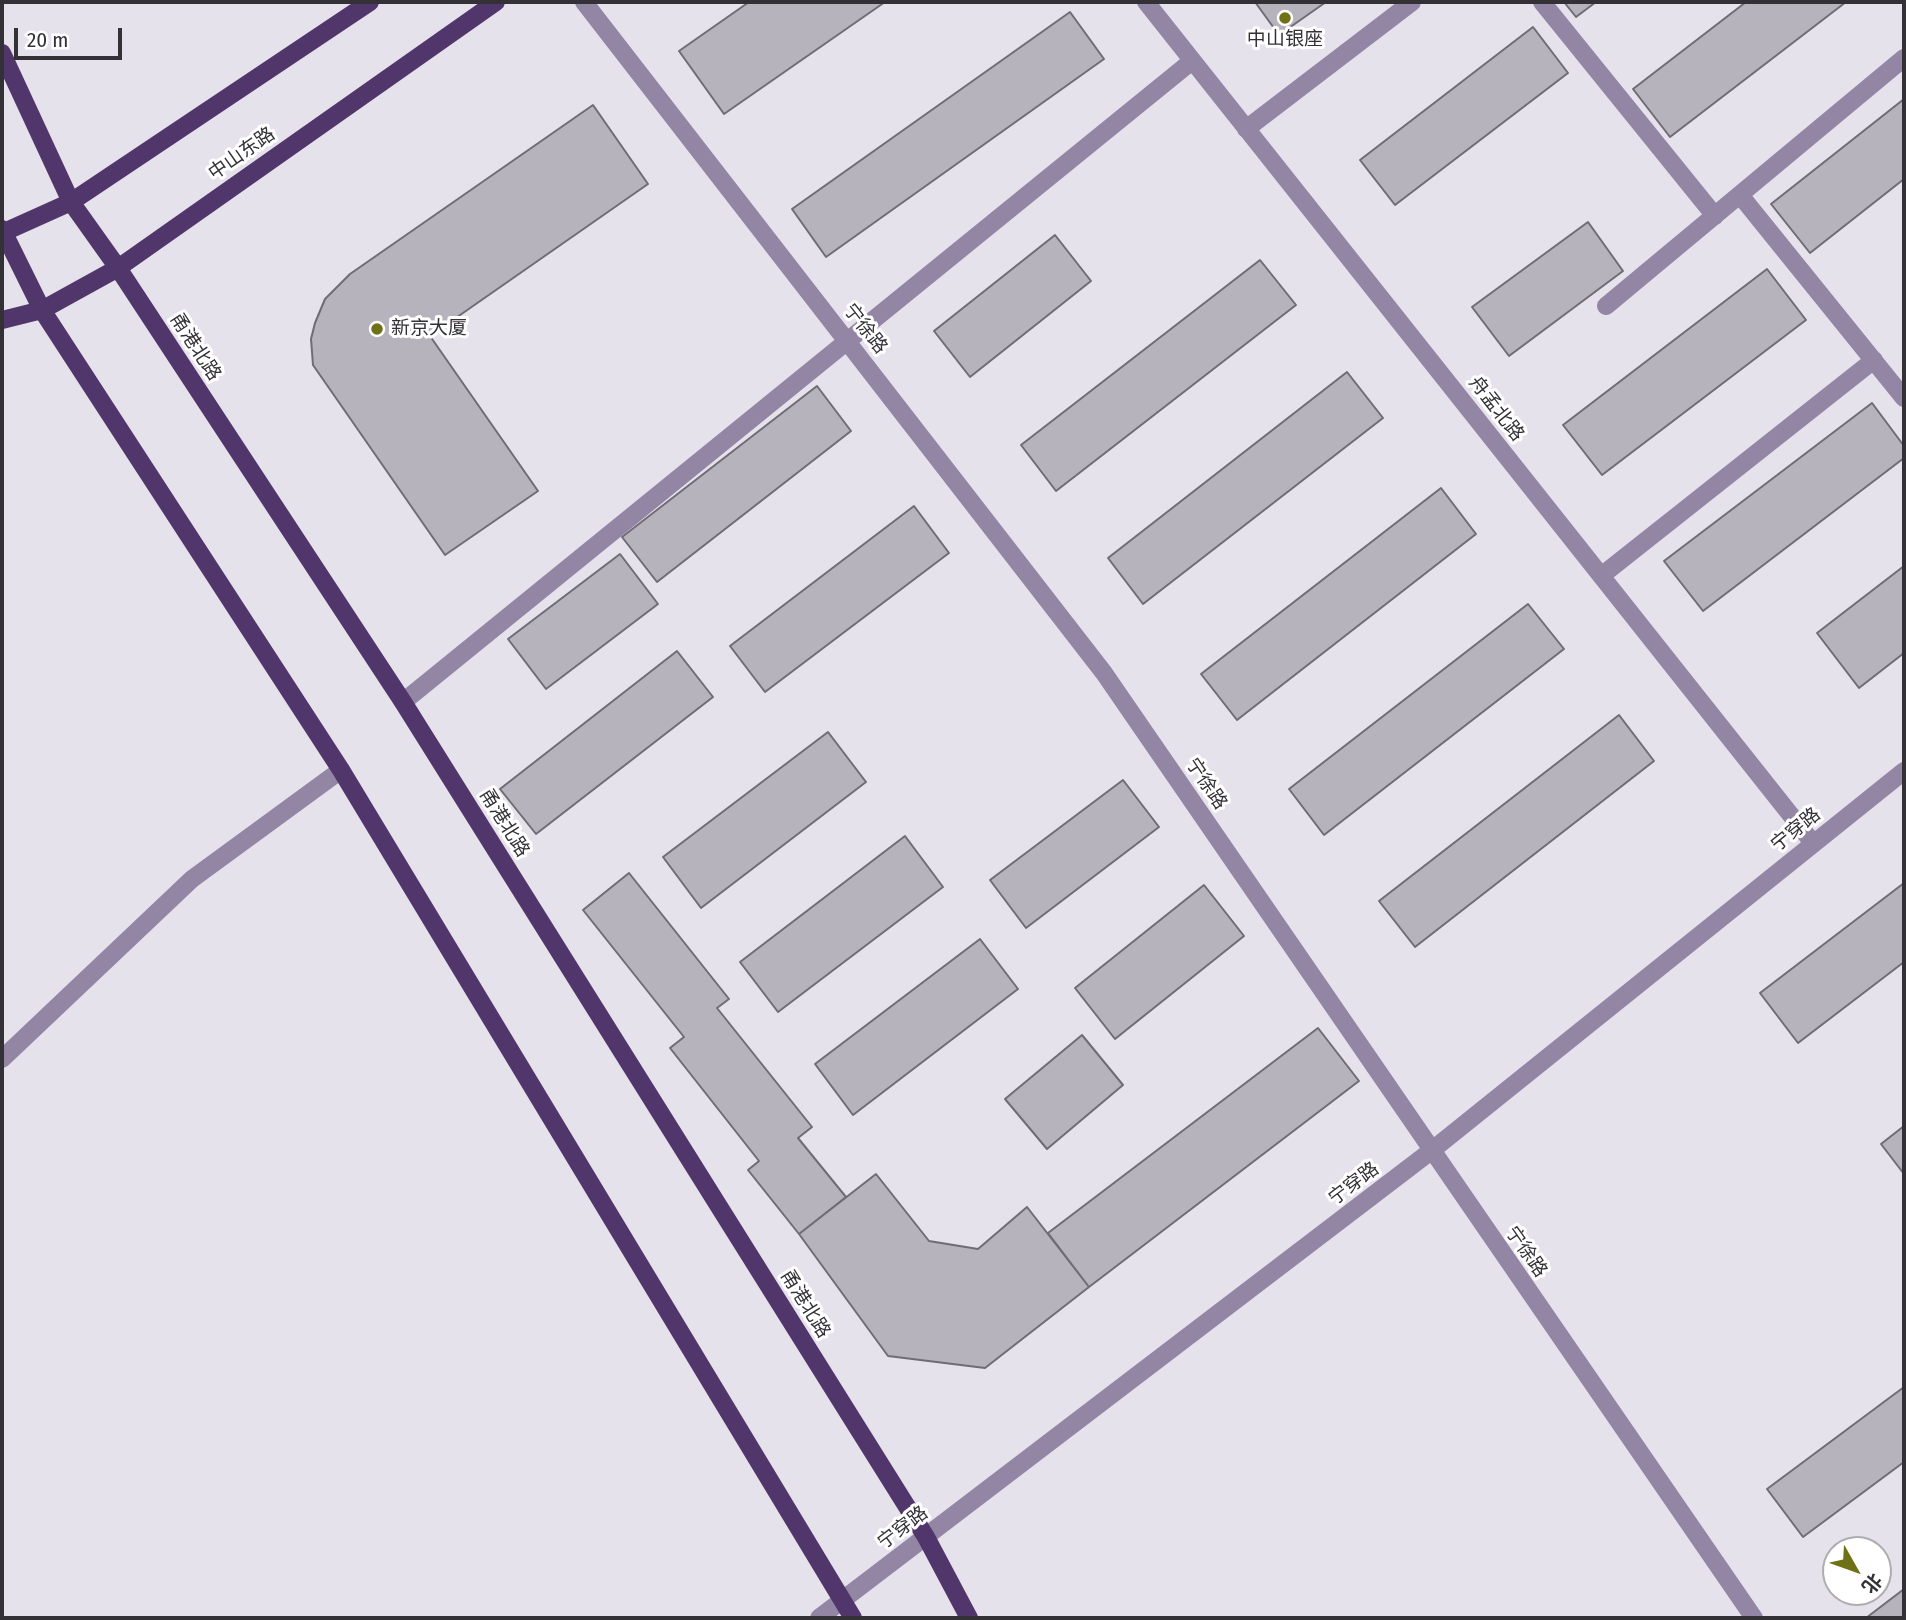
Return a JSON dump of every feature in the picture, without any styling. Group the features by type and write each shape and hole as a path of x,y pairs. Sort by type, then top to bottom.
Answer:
{"main road":[{"path":"370,2 71,202 2,231 42,310 341,770 853,1618"},
{"name":"中山东路","path":"2,320 42,310 118,268 496,2"},
{"name":"甬港北路","path":"2,53 71,202 118,268 403,702 926,1537 969,1618"}],"street":[{"name":"宁徐路","path":"584,2 1104,673 1754,1618"},
{"name":"舟孟北路","path":"1146,2 1813,843"},
{"path":"1246,129 1412,2"},
{"path":"1542,2 1714,216"},
{"path":"1606,306 1904,58"},
{"path":"403,702 1192,61"},
{"path":"1740,195 1904,398"},
{"path":"1601,576 1874,360"},
{"path":"2,1059 192,879 341,770"},
{"name":"宁穿路","path":"819,1618 1431,1151 1904,771"}],"building":[{"path":"749,2 885,2 724,114 679,51"},
{"name":"中山银座","path":"1255,2 1326,2 1279,35"},
{"path":"1564,2 1596,2 1576,17"},
{"path":"1746,2 1846,2 1670,137 1633,89"},
{"path":"1070,12 1104,59 826,257 792,209"},
{"path":"1533,27 1568,73 1395,205 1360,160"},
{"path":"1904,99 1904,179 1810,253 1771,204"},
{"name":"新京大厦","path":"593,105 648,184 430,336 538,491 445,555 313,365 311,339 315,323 325,299 350,274"},
{"path":"1588,222 1623,271 1509,356 1472,307"},
{"path":"1055,235 1091,281 970,377 934,331"},
{"path":"1260,260 1296,305 1056,491 1021,445"},
{"path":"1767,269 1806,320 1602,475 1563,425"},
{"path":"1347,372 1383,418 1143,604 1108,558"},
{"path":"817,386 851,431 657,582 622,537"},
{"path":"1872,403 1904,446 1904,458 1703,611 1664,561"},
{"path":"1441,488 1476,534 1237,720 1201,674"},
{"path":"914,506 949,553 765,692 730,646"},
{"path":"620,554 658,604 546,689 508,639"},
{"path":"1904,566 1904,653 1859,688 1817,633"},
{"path":"1528,604 1564,649 1324,835 1289,789"},
{"path":"677,651 713,697 536,834 500,789"},
{"path":"1619,715 1654,761 1415,947 1379,901"},
{"path":"828,732 866,782 701,908 663,857"},
{"path":"1123,780 1159,827 1026,928 990,880"},
{"path":"905,836 943,887 778,1012 740,962"},
{"path":"629,873 729,999 717,1008 812,1127 798,1138 846,1197 799,1234 748,1170 759,1161 670,1048 684,1037 583,910"},
{"path":"1904,883 1904,962 1798,1043 1760,993"},
{"path":"1204,885 1244,936 1115,1039 1075,988"},
{"path":"980,939 1018,989 853,1115 815,1064"},
{"path":"1318,1028 1359,1081 1089,1287 1048,1233"},
{"path":"1082,1035 1123,1085 1047,1149 1005,1099"},
{"path":"1904,1126 1904,1174 1881,1144"},
{"path":"876,1174 929,1241 978,1249 1027,1207 1089,1287 985,1368 888,1356 799,1234"},
{"path":"1904,1387 1904,1462 1803,1537 1767,1489"},
{"path":"1904,1589 1904,1618 1866,1618 1882,1606 1892,1606 1892,1598"}],"place":[{"name":"中山银座","path":"1285,18"},
{"name":"新京大厦","path":"377,329"}]}
